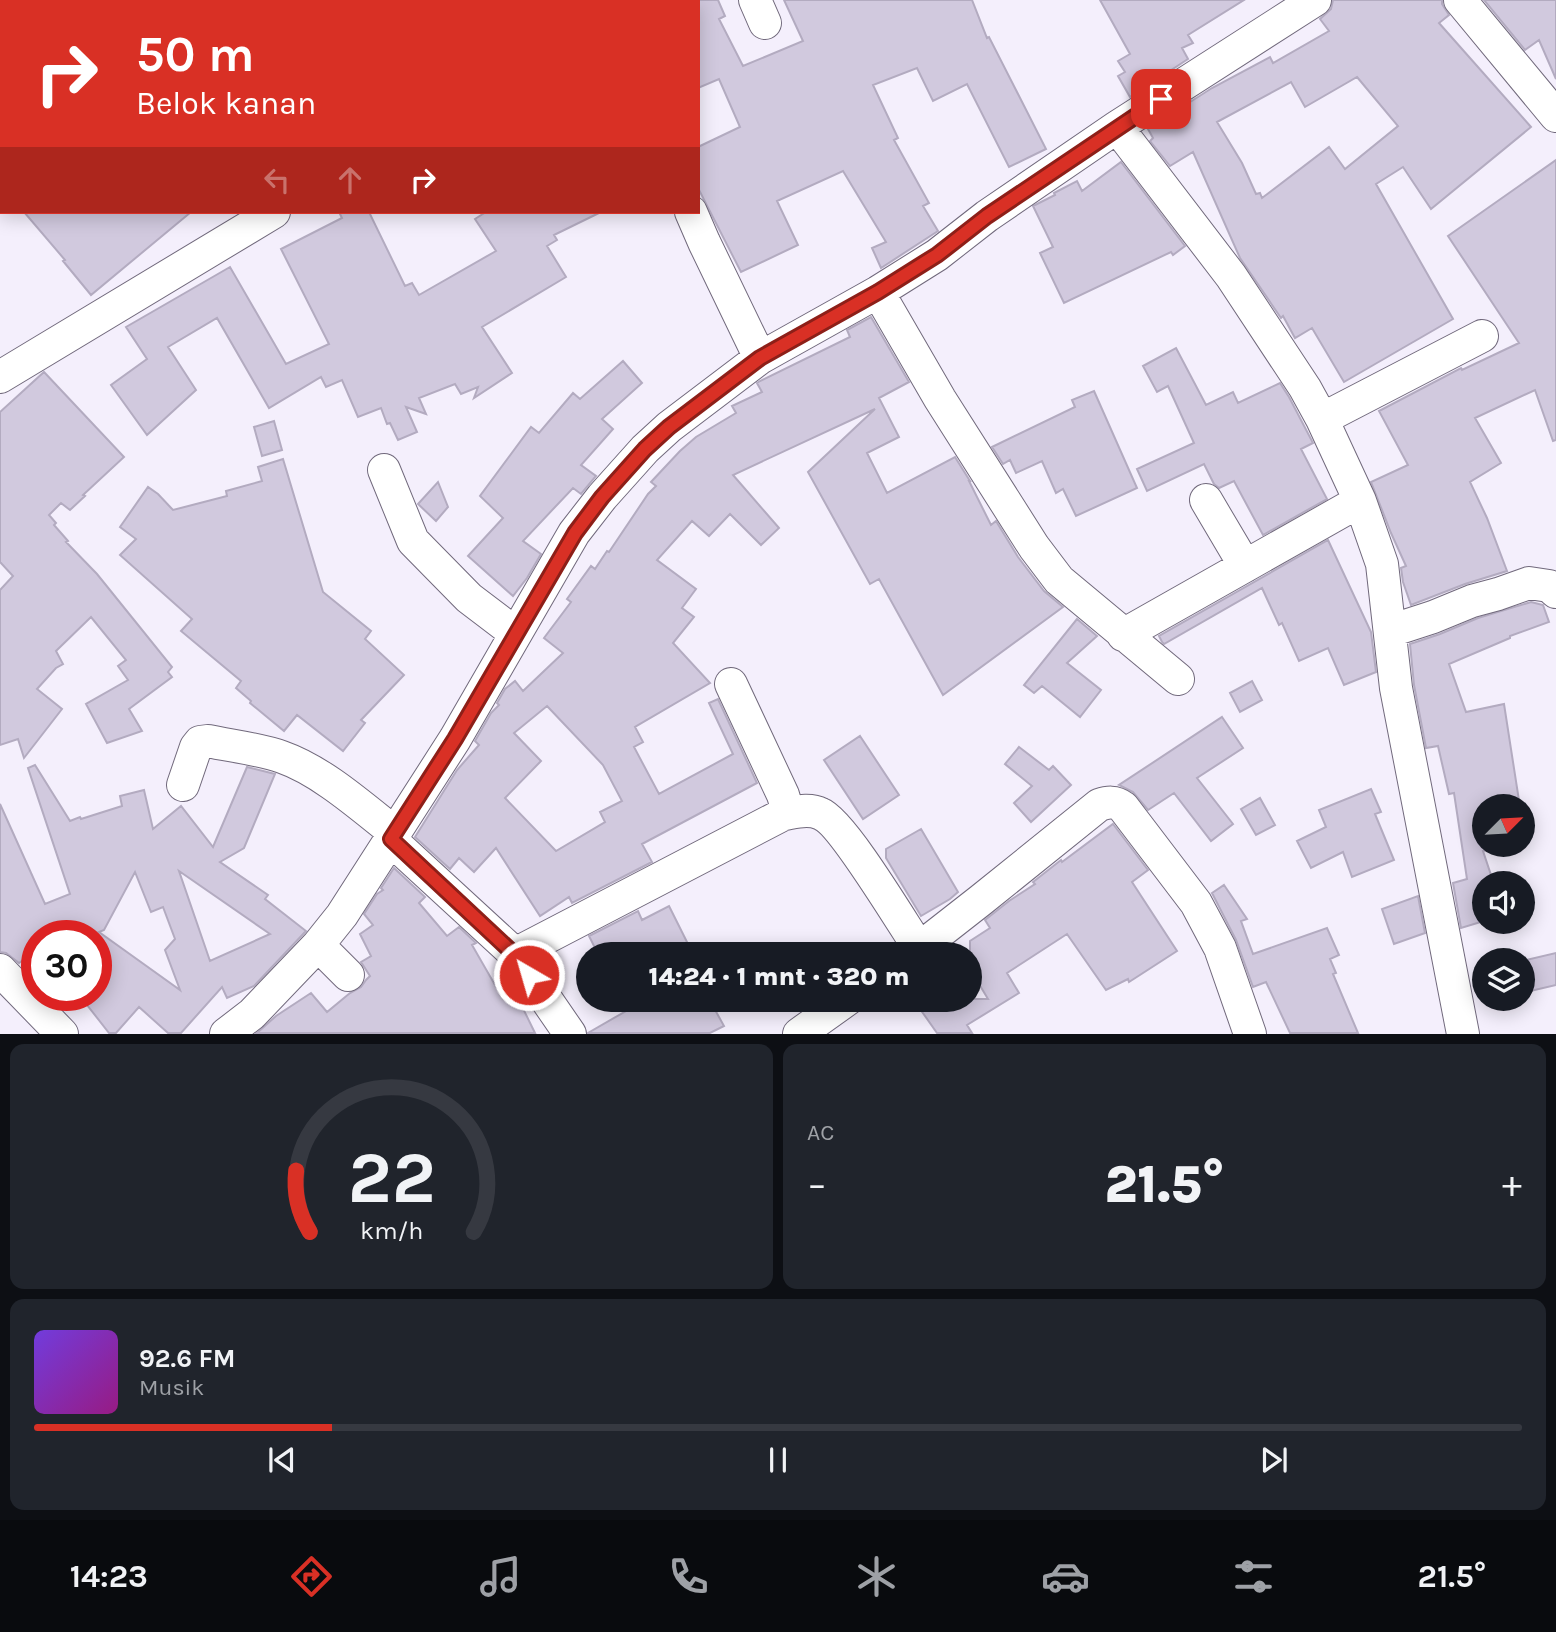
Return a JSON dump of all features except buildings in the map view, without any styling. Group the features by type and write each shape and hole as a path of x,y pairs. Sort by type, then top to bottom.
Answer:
{"street":[{"path":"226,1034 252,1014 318,945 342,915 455,739 575,533 602,497 645,449 669,427 760,358 878,292 937,255 987,216 1117,127 1315,0"},
{"path":"1460,0 1556,116"},
{"path":"1117,127 1231,276 1305,388 1360,501 1382,564 1396,688 1463,1034"},
{"path":"0,377 271,214"},
{"path":"692,214 760,358"},
{"path":"878,292 940,399 1034,547 1059,580 1178,679"},
{"path":"1322,419 1482,336"},
{"path":"384,470 413,541 469,598 515,634"},
{"path":"1206,500 1245,566"},
{"path":"1123,635 1360,501"},
{"path":"1390,631 1529,583 1549,586 1556,592"},
{"path":"731,684 783,794 786,805 784,814"},
{"path":"184,785 196,747 200,742 208,741 284,758 340,790 393,836 514,954 570,1034"},
{"path":"926,942 1099,805 1109,802 1119,804 1196,903 1220,948 1250,1034"},
{"path":"514,954 784,814 812,811 823,814 832,822 853,849 910,942"},
{"path":"318,945 348,975"},
{"path":"0,970 62,1034"},
{"path":"799,1034 830,1012"}],"route":[{"path":"529,975 514,954 391,839 455,739 575,533 602,497 645,449 669,427 760,358 878,292 937,255 987,216 1161,99"}]}
